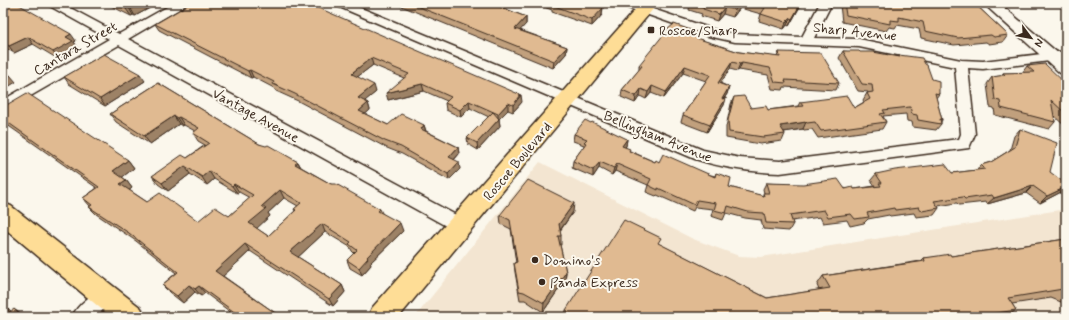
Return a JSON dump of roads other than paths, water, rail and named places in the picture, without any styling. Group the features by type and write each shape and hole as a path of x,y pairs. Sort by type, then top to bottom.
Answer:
{"main road":[{"name":"Roscoe Boulevard","path":"382,317 569,100 647,6"},
{"path":"3,213 131,317"}],"street":[{"name":"Vantage Avenue","path":"52,3 461,226"},
{"name":"Cantara Street","path":"3,106 182,3"},
{"name":"Bellingham Avenue","path":"339,3 700,155 738,164 761,167 780,167 964,144 968,134 961,64"},
{"name":"Sharp Avenue","path":"624,3 647,6 712,33 758,40 859,43 961,64 983,65 1059,56"},
{"path":"806,41 826,3"},
{"path":"990,3 1059,56 1066,69"},
{"path":"80,317 106,296"}],"place":[{"name":"Roscoe/Sharp","path":"651,30"},
{"name":"Domino's","path":"535,260"},
{"name":"Panda Express","path":"542,282"}]}
